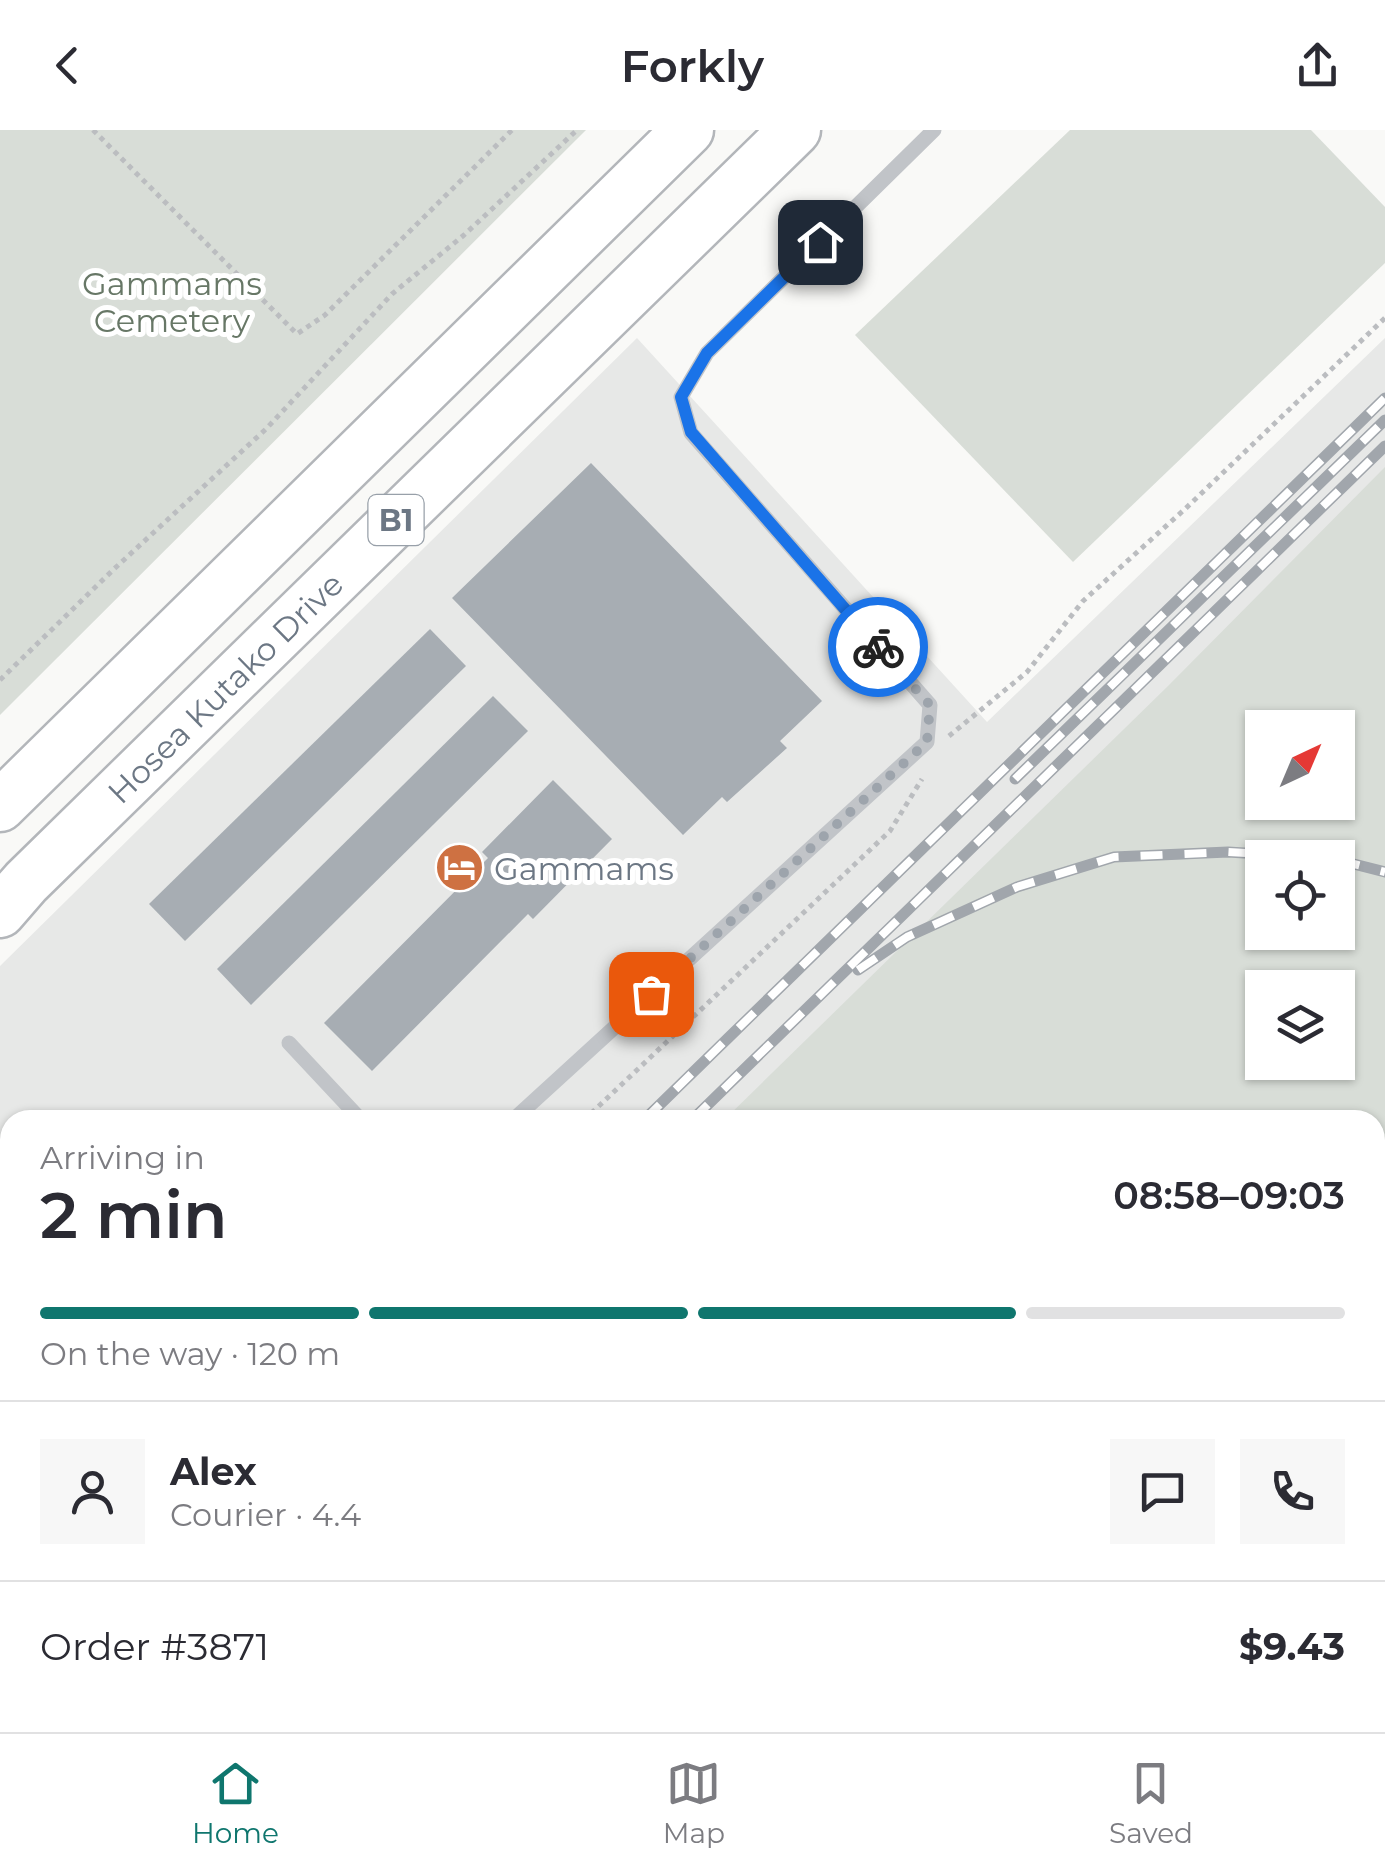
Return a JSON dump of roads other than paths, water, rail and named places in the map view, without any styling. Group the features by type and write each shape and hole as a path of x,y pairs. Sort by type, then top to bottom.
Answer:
{"main road":[{"name":"B1","path":"0,806 688,130"},
{"name":"Hosea Kutako Drive","path":"0,912 26,882 795,130"}],"lane":[{"path":"525,1110 927,742 930,705 691,432 681,397 707,353 934,130"},
{"path":"289,1043 352,1110"}],"railway":[{"path":"654,1110 1385,398"},
{"path":"1015,779 1385,420"},
{"path":"702,1110 1385,446"},
{"path":"858,970 907,937 1017,887 1114,857 1245,853"},
{"path":"1355,864 1385,872"}],"place":[{"name":"Gammams","path":"459,868"}],"park label":[{"name":"Gammams Cemetery","path":"172,302"}]}
